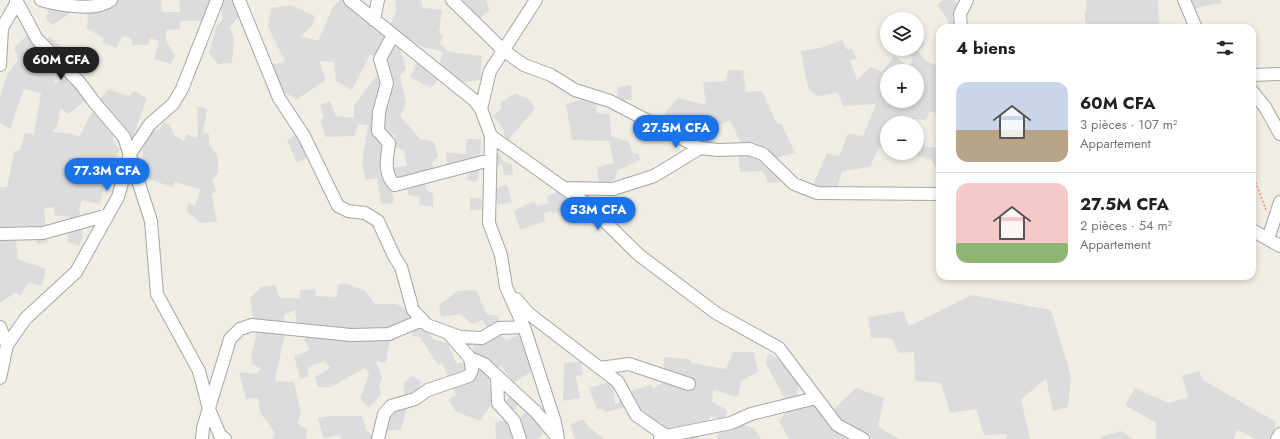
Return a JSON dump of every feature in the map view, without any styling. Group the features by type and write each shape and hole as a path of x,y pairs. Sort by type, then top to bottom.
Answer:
{"street":[{"path":"41,0 71,5 91,6 107,3 111,0"},
{"path":"0,378 7,345 26,318 76,272 118,197 130,154 150,124 173,104 182,90 217,0"},
{"path":"239,0 279,98 304,136 338,206 348,211 365,213 378,221 394,256 401,267 412,310 427,324 460,337 482,338 499,328 524,327"},
{"path":"350,0 474,100 481,109 491,136 489,223 501,255 506,287 524,327 555,422 558,439 536,412 484,364 470,358 448,332"},
{"path":"374,20 378,0"},
{"path":"452,0 503,50 524,65 552,75 575,90 610,101 700,148 718,150 749,149 763,154 794,184 818,193 936,194"},
{"path":"481,109 490,71 536,0"},
{"path":"961,24 960,14 967,0"},
{"path":"1184,0 1194,24"},
{"path":"16,1 37,40 80,83 124,137 151,221 157,294 199,370 208,409 222,438"},
{"path":"0,65 2,28 16,1"},
{"path":"392,35 380,59 388,83 379,112 378,131 389,143 386,170 391,181 395,185 490,160"},
{"path":"1256,75 1280,74"},
{"path":"1256,96 1265,107 1280,134"},
{"path":"491,136 589,206 639,255 716,313 779,348 837,425 863,439"},
{"path":"564,188 613,189 654,176 700,148"},
{"path":"1270,234 1280,202"},
{"path":"0,234 43,233 108,215"},
{"path":"1256,231 1270,234 1280,246"},
{"path":"506,287 528,313 618,382 636,415 662,437 731,423 751,414 816,398"},
{"path":"202,439 202,428 230,339 240,329 252,325 351,335 389,334 422,320"},
{"path":"0,328 7,345"},
{"path":"378,439 384,414 391,406 415,399 428,390 469,376 472,370 470,358"},
{"path":"600,368 629,364 689,384"},
{"path":"497,376 498,403 514,422 520,439"},
{"path":"1277,439 1280,434"}],"path":[{"path":"1256,183 1270,234"}],"shaded area":[{"path":"72,0 69,14 52,25 46,19 50,4"},
{"path":"86,0 161,0 162,12 180,12 179,0 211,0 203,21 180,21 180,29 166,30 166,41 175,56 171,64 154,59 159,41 150,38 148,45 132,45 131,38 123,36 116,48 102,42 104,38 86,28 88,23"},
{"path":"234,0 240,15 230,27 234,39 232,63 218,64 209,53 216,27 223,19 219,1"},
{"path":"340,0 345,0 359,17 371,20 387,33 396,11 395,0 421,0 423,8 442,10 439,33 443,36 440,43 449,52 482,56 481,80 457,83 443,73 431,88 410,77 419,58 437,73 443,52 420,46 394,29 406,69 400,75 406,104 400,116 420,139 434,142 438,156 432,164 436,176 424,178 426,189 433,194 433,207 419,205 420,197 408,195 408,181 394,183 389,168 407,166 404,151 392,145 396,134 385,136 384,154 379,171 393,195 394,203 381,204 377,178 366,180 362,163 368,125 359,124 354,136 326,137 320,120 324,118 320,105 330,101 336,116 354,118 354,106 377,75 391,85 393,77 385,69 381,55 370,55 352,90 336,81 334,62 319,61 326,80 297,99 276,88 271,65 285,61 268,27 271,8 291,5 315,16 313,25 301,36 318,41 333,7"},
{"path":"456,0 486,0 490,10 475,22"},
{"path":"943,0 954,0 961,8 952,17 956,24 948,24 949,22 937,5"},
{"path":"1086,0 1158,0 1159,24 1085,23 1085,12 1087,9"},
{"path":"1190,0 1221,0 1221,3 1192,9"},
{"path":"27,35 36,49 50,37 73,56 62,70 56,69 54,84 68,78 88,98 69,114 60,108 58,124 53,132 73,134 79,137 92,112 107,122 97,103 108,89 129,96 134,91 147,98 133,138 115,117 113,141 120,150 114,162 115,181 105,182 100,204 82,200 79,208 83,237 79,246 67,242 70,217 54,215 54,207 44,208 47,242 38,244 25,225 15,230 18,259 46,269 42,286 28,283 21,296 15,293 0,303 0,187 7,187 14,152 20,150 25,133 34,134 41,93 24,89 10,129 0,123 0,97 7,75 18,60 14,48"},
{"path":"842,40 846,49 852,49 857,59 850,60 857,80 870,67 880,71 880,108 924,108 924,64 910,64 913,58 911,56 922,56 926,61 936,65 936,113 930,111 926,120 924,120 924,116 880,116 880,147 870,167 842,171 836,191 811,189 827,153 839,156 848,134 863,136 876,104 843,106 838,93 817,96 808,88 801,51 820,48"},
{"path":"894,56 905,64 888,64"},
{"path":"728,70 743,70 746,92 762,91 777,124 781,123 795,153 775,158 780,182 768,183 763,171 740,172 738,153 740,141 730,121 684,137 682,126 669,128 665,113 678,98 706,105 703,82 726,81"},
{"path":"631,85 632,100 618,100 617,87"},
{"path":"516,94 530,100 535,109 508,140 504,135 504,130 493,116 501,109 501,102"},
{"path":"590,97 596,102 597,113 610,114 611,136 628,141 633,153 639,154 640,160 617,171 615,180 599,184 597,167 614,163 609,141 572,140 566,104"},
{"path":"197,106 207,109 203,133 209,134 209,145 218,156 218,173 213,180 216,192 212,194 217,222 201,223 187,212 188,203 195,206 201,189 175,182 173,187 141,177 143,150 149,131 159,130 164,122 170,125 174,135 184,141 187,134 196,138 198,133"},
{"path":"301,132 312,154 297,163 287,140"},
{"path":"467,139 481,139 480,157 499,153 503,161 512,165 513,175 504,175 502,164 498,166 481,163 477,182 467,180 470,167 447,169 446,152 465,154"},
{"path":"924,146 936,148 936,168 931,159 924,157"},
{"path":"507,185 512,202 498,205 494,188"},
{"path":"562,190 569,208 553,214 551,211 544,213 545,221 520,230 514,211 534,201 537,206 548,203 547,196"},
{"path":"627,197 629,213 613,214 612,199"},
{"path":"470,198 481,198 483,209 470,210"},
{"path":"338,284 348,284 365,291 375,304 396,304 413,313 434,340 448,343 456,363 471,362 474,343 493,337 482,320 472,324 461,314 441,317 439,305 458,291 476,290 487,314 498,316 499,322 491,324 506,340 520,335 532,371 514,383 502,367 490,366 492,377 489,382 491,390 506,401 513,393 521,401 514,410 504,403 495,400 480,421 457,412 448,400 456,395 442,363 438,365 420,337 412,336 414,325 392,328 386,363 376,361 382,378 379,386 381,394 369,408 360,398 369,374 365,368 331,387 318,387 315,377 330,368 325,361 308,367 308,377 300,379 294,356 310,350 304,340 311,333 297,326 295,310 284,315 285,332 275,381 294,382 301,412 297,423 307,430 306,439 272,439 275,433 260,412 258,398 246,399 239,372 257,374 260,368 252,364 251,357 258,327 254,324 250,298 261,287 275,285 280,298 300,298 300,290 315,289 316,296 336,297"},
{"path":"971,295 1051,310 1071,376 1068,407 1053,411 1046,379 1021,399 1030,439 1006,439 1007,434 984,435 976,409 950,413 941,383 915,381 914,352 899,353 891,338 871,338 868,317 903,311 909,326"},
{"path":"733,352 754,352 758,372 741,381 738,397 713,390 712,402 727,410 726,420 754,428 761,439 717,439 720,420 711,416 699,431 699,439 689,439 691,434 664,435 662,423 640,418 629,406 606,412 603,409 597,409 589,388 613,381 615,405 634,390 652,384 653,389 663,382 664,357 689,359 691,363 726,369"},
{"path":"768,353 799,372 797,398 831,412 856,388 884,398 878,427 900,439 789,439 779,421 790,408 766,364"},
{"path":"581,362 583,375 576,376 580,398 563,401 564,363"},
{"path":"1199,371 1203,380 1276,422 1272,439 1256,439 1237,430 1234,439 1156,439 1156,423 1125,405 1135,388 1168,403 1188,397 1182,376"},
{"path":"412,376 421,381 417,396 409,398 401,430 384,431 376,439 341,439 340,435 323,438 318,418 330,416 362,416 366,429 372,435 381,430 388,408 405,404 404,383"},
{"path":"532,408 546,432 537,439 527,439 522,433 514,439 496,439 495,422 507,420 513,423"},
{"path":"583,419 588,426 604,439 575,439 570,425"},
{"path":"1122,431 1133,439 1101,439 1102,436"}]}
